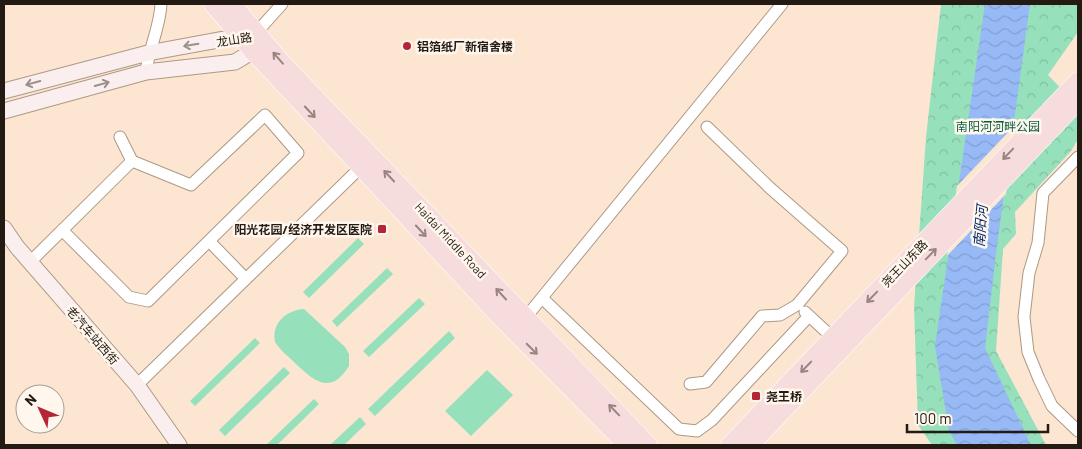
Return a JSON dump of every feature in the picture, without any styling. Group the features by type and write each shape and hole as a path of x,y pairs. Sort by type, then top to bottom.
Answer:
{"main road":[{"path":"214,4 248,35"},
{"path":"232,4 248,35"},
{"name":"Haidai Middle Road","path":"248,35 253,51 361,167 519,324 648,445"},
{"name":"Haidai Middle Road","path":"248,35 519,324 627,445"},
{"name":"尧王山东路","path":"750,445 840,337 1078,81"},
{"name":"尧王山东路","path":"730,445 1078,101"}],"street":[{"path":"146,72 148,53 161,16 162,4"},
{"path":"248,35 282,4"},
{"path":"519,324 782,4"},
{"name":"龙山路","path":"4,91 148,53 248,35"},
{"name":"龙山路","path":"4,110 146,72 236,62 253,51"},
{"path":"62,230 129,297 148,301 298,153 265,115 191,185 132,161 120,137"},
{"path":"690,384 706,382 762,316 780,315 797,305 842,251 770,188 707,127"},
{"path":"1078,157 1043,193 1038,243 1029,274 1024,317 1028,352 1039,379 1052,406 1078,431"},
{"path":"30,262 132,161"},
{"path":"137,386 361,167"},
{"name":"老汽车站西街","path":"4,228 30,262 137,386 180,445"},
{"path":"209,241 246,280"},
{"path":"542,298 679,430 697,431 712,420 809,316"},
{"path":"797,305 809,316 840,337"}],"green space":[{"name":"南阳河河畔公园","path":"941,4 1078,4 1078,32 1048,75 1078,106 1078,139 1071,151 1015,212 1016,234 1003,249 996,351 1046,445 932,445 918,425 914,307 926,137"},
{"path":"358,238 364,244 309,298 303,292"},
{"path":"387,268 393,274 337,327 332,321"},
{"path":"419,298 425,304 369,357 363,351"},
{"path":"304,309 345,347 349,354 349,366 342,375 329,383 323,383 310,376 282,351 275,342 274,335 278,323 286,315"},
{"path":"449,331 455,338 375,416 368,409"},
{"path":"255,338 260,343 195,406 190,401"},
{"path":"284,367 290,373 225,436 219,430"},
{"path":"487,370 513,395 471,436 445,411"},
{"path":"314,399 319,404 277,445 266,445"},
{"path":"360,417 366,424 344,445 330,445"}],"water":[{"name":"南阳河","path":"985,4 1030,4 985,348 1031,445 957,445 949,431 935,346"}],"pier":[{"path":"1016,124 1006,194 947,256 957,186"}],"place":[{"name":"铝箔纸厂新宿舍楼","path":"407,46"},
{"name":"阳光花园/经济开发区医院","path":"382,229"},
{"name":"尧王桥","path":"756,396"}]}
